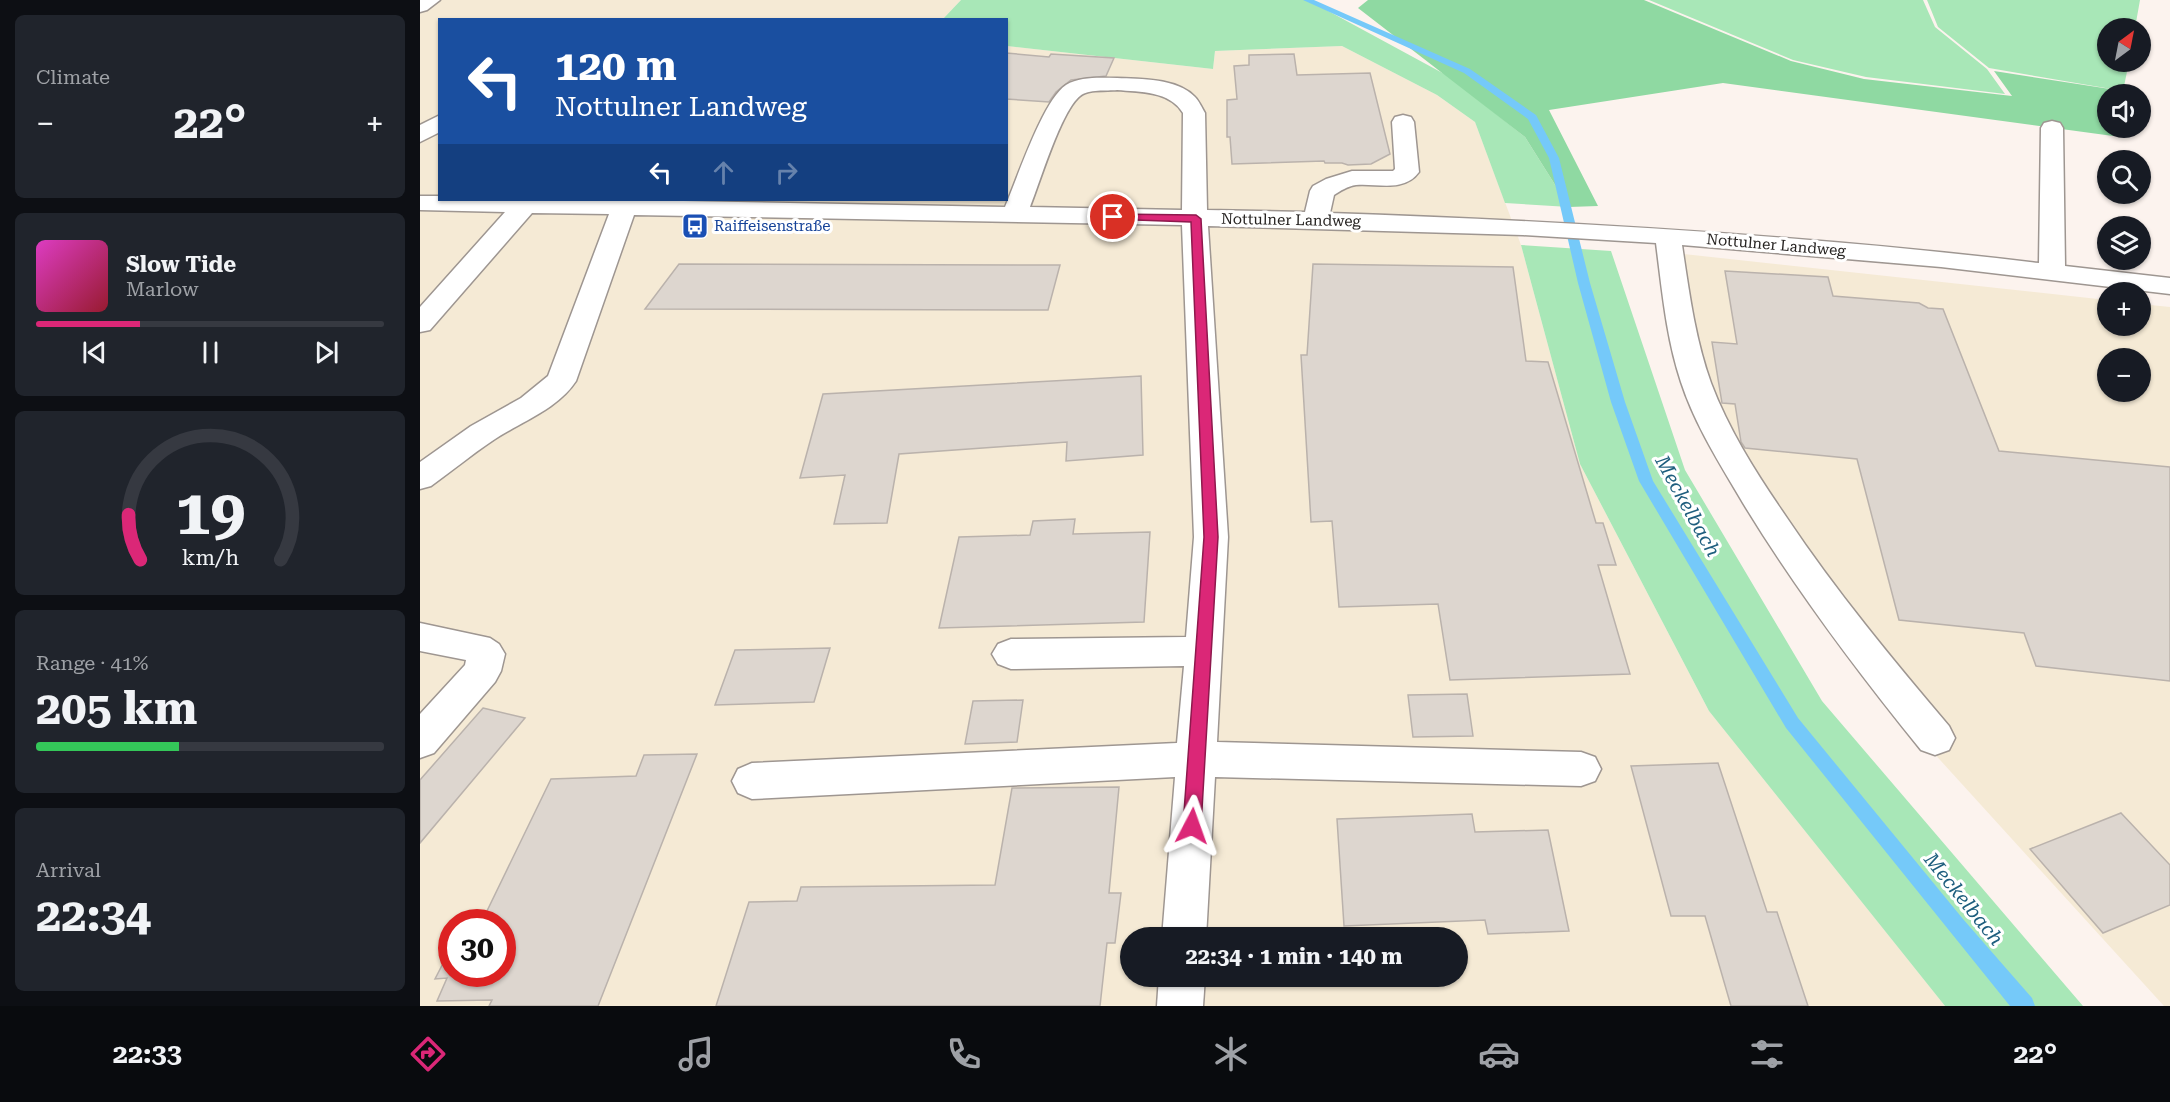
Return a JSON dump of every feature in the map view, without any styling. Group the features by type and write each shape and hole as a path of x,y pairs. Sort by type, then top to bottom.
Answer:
{"street":[{"path":"420,6 430,0"},
{"path":"1014,215 1044,139 1064,100 1072,92 1083,86 1117,84 1154,87 1176,94 1187,101 1194,114 1193,183 1211,537 1185,927"},
{"path":"1316,220 1322,191 1338,182 1357,178 1388,180 1401,177 1407,172 1403,122"},
{"path":"420,135 438,123"},
{"path":"2052,128 2052,272"},
{"name":"Nottulner Landweg","path":"420,203 1316,220 1538,227 1941,259 2170,286"},
{"path":"420,324 525,205"},
{"path":"420,478 482,433 532,405 561,381 624,207"},
{"path":"1668,236 1676,294 1691,367 1719,434 1780,538 1883,676 1935,738"},
{"path":"420,637 477,648 486,654 482,672 420,741"},
{"path":"1011,654 1203,651"},
{"path":"752,781 1197,759 1581,769"},
{"path":"1180,1006 1181,987"}],"shaded area":[{"path":"420,0 961,0 944,18 438,18 438,201 1008,201 1008,46 1213,69 1215,51 1342,46 1437,95 1475,122 1521,245 1580,464 1709,711 1945,1006 420,1006"},
{"path":"1656,251 2097,299 2097,336 2151,336 2151,305 2170,307 2170,1006 2164,1006 1880,694 1735,468 1665,290"}],"green space":[{"path":"961,0 1308,0 1448,76 1525,137 1569,207 1505,203 1475,122 1437,95 1342,46 1215,51 1213,69 1008,46 1008,18 944,18"},
{"path":"1368,0 1644,0 1791,61 1864,79 2012,96 1994,71 2097,87 2097,134 1723,83 1549,110 1598,206 1569,207 1525,137 1358,8"},
{"path":"1649,0 1923,0 1935,27 1987,69 2005,94 1866,77 1793,60"},
{"path":"1927,0 2140,0 2137,18 2097,18 2097,72 2127,72 2124,84 2097,84 2097,87 1989,68 1938,27"},
{"path":"1521,245 1611,251 1685,470 1822,701 2083,1006 1945,1006 1709,711 1580,464"}],"building":[{"path":"1008,53 1049,57 1051,54 1114,58 1106,76 1071,80 1056,92 1049,102 1008,99"},
{"path":"1294,54 1297,75 1370,73 1390,154 1371,164 1348,165 1325,163 1324,161 1232,164 1230,137 1227,137 1227,100 1237,99 1234,66 1249,65 1249,55"},
{"path":"679,264 1060,265 1048,310 645,309"},
{"path":"1313,264 1513,267 1526,361 1548,362 1596,523 1603,523 1616,565 1598,565 1630,674 1450,680 1438,604 1339,607 1332,521 1311,522 1301,355 1307,355"},
{"path":"1725,271 1828,277 1833,296 1919,303 1928,308 1943,309 1999,451 2170,467 2170,681 2036,666 2024,633 1899,620 1857,459 1745,448 1741,442 1735,404 1722,403 1712,342 1737,344"},
{"path":"1141,376 1143,455 1066,461 1067,442 899,454 887,523 834,524 845,475 800,478 823,394"},
{"path":"1075,519 1073,534 1150,532 1144,622 939,628 959,537 1030,535 1033,521"},
{"path":"830,648 814,702 715,705 735,650"},
{"path":"1467,694 1473,736 1413,737 1408,695"},
{"path":"1023,700 1017,742 965,744 973,701"},
{"path":"483,708 525,718 420,843 420,780"},
{"path":"697,754 598,1006 489,1006 492,1000 437,1001 443,987 516,987 516,909 488,909 551,779 636,776 644,755"},
{"path":"1718,763 1767,912 1777,912 1808,1006 1731,1006 1705,916 1671,916 1631,766"},
{"path":"1119,787 1109,893 1121,893 1115,943 1107,943 1100,1006 716,1006 749,902 797,901 801,887 995,885 1012,788"},
{"path":"2121,813 2170,865 2170,905 2103,933 2030,849"},
{"path":"1472,814 1475,832 1548,830 1569,931 1488,934 1485,920 1344,926 1337,819"}],"waterway":[{"name":"Meckelbach","path":"1307,0 1467,71 1532,117 1554,158 1584,283 1618,402 1646,481 1792,723 1956,926 2024,1006"}],"place":[{"name":"Raiffeisenstraße","path":"695,226"}],"route":[{"path":"1113,217 1196,219 1211,537 1192,826"}]}
